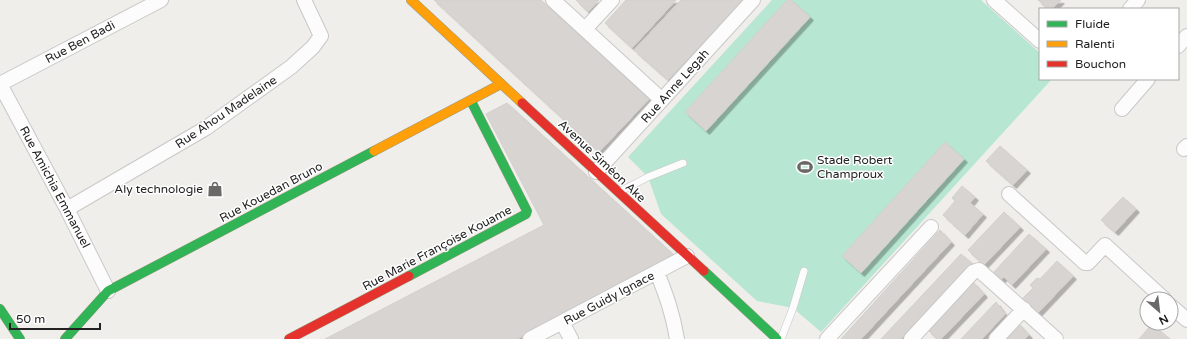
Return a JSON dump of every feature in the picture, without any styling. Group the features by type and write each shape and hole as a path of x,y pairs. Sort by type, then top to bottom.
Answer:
{"street":[{"name":"Rue Ben Badi","path":"0,84 161,0"},
{"name":"Rue Ahou Madelaine","path":"67,209 206,128 291,68 313,47 321,36 304,0"},
{"name":"Avenue Siméon Ake","path":"411,0 777,339"},
{"path":"554,0 662,100"},
{"path":"585,29 612,0"},
{"name":"Rue Anne Legah","path":"596,172 753,0"},
{"path":"994,0 1039,40"},
{"path":"1131,8 1138,0"},
{"path":"1122,109 1147,80"},
{"name":"Rue Amichia Emmanuel","path":"0,84 67,209 108,291"},
{"name":"Rue Kouedan Bruno","path":"65,339 108,291 501,84"},
{"name":"Rue Marie Françoise Kouame","path":"289,339 526,214 527,211 471,101"},
{"path":"1009,194 1087,264 1104,246 1155,291"},
{"path":"827,339 931,227"},
{"name":"Rue Guidy Ignace","path":"530,339 687,256"},
{"path":"911,339 976,270 979,270 1056,339"},
{"path":"657,272 670,305 677,339"},
{"path":"0,309 20,339"},
{"path":"996,339 1024,309"},
{"path":"1179,313 1187,320"},
{"path":"562,322 571,339"}],"lane":[{"path":"618,192 648,177 683,163"},
{"path":"781,339 793,308 804,271"}],"green space":[{"name":"Stade Robert Champroux","path":"772,0 981,0 1039,52 1039,80 1051,80 821,332 793,308 757,301 661,214 648,177 628,157"}],"building":[{"path":"434,0 541,0 649,99 599,152"},
{"path":"576,0 599,0 588,12"},
{"path":"626,0 676,0 632,48 605,23"},
{"path":"681,0 743,0 668,80 634,50"},
{"path":"787,0 791,0 810,17 706,131 685,112"},
{"path":"1038,0 1061,0 1053,8 1047,8"},
{"path":"507,103 676,257 517,339 325,339 544,225 486,114"},
{"path":"945,142 964,159 861,273 842,256"},
{"path":"1000,146 1027,170 1013,185 986,161"},
{"path":"962,186 975,197 970,203 983,214 965,235 943,215 955,201 952,198"},
{"path":"1123,197 1136,209 1115,232 1101,220"},
{"path":"1004,212 1020,227 984,265 968,250"},
{"path":"940,230 951,242 861,339 841,339"},
{"path":"1029,234 1046,249 1012,285 1004,277 1001,280 994,272"},
{"path":"961,254 972,263 901,339 881,339"},
{"path":"1057,261 1073,276 1037,314 1021,300 1033,288 1030,285 1037,278 1040,279"},
{"path":"973,282 984,294 941,339 937,339 928,330"},
{"path":"996,302 1005,314 982,339 961,339"},
{"path":"1017,322 1029,335 1025,339 1002,339"},
{"path":"1146,331 1160,331 1170,339 1139,339"}],"traffic: fast":[{"path":"409,276 526,214 527,211 471,101"},
{"path":"65,339 108,291 374,151"},
{"path":"704,271 777,339"},
{"path":"0,309 20,339"}],"traffic: slow":[{"path":"411,0 522,103"},
{"path":"374,151 501,84"}],"traffic: jam":[{"path":"522,103 704,271"},
{"path":"289,339 409,276"}],"place":[{"name":"Stade Robert Champroux","path":"805,167"},
{"name":"Aly technologie","path":"215,189"}]}
